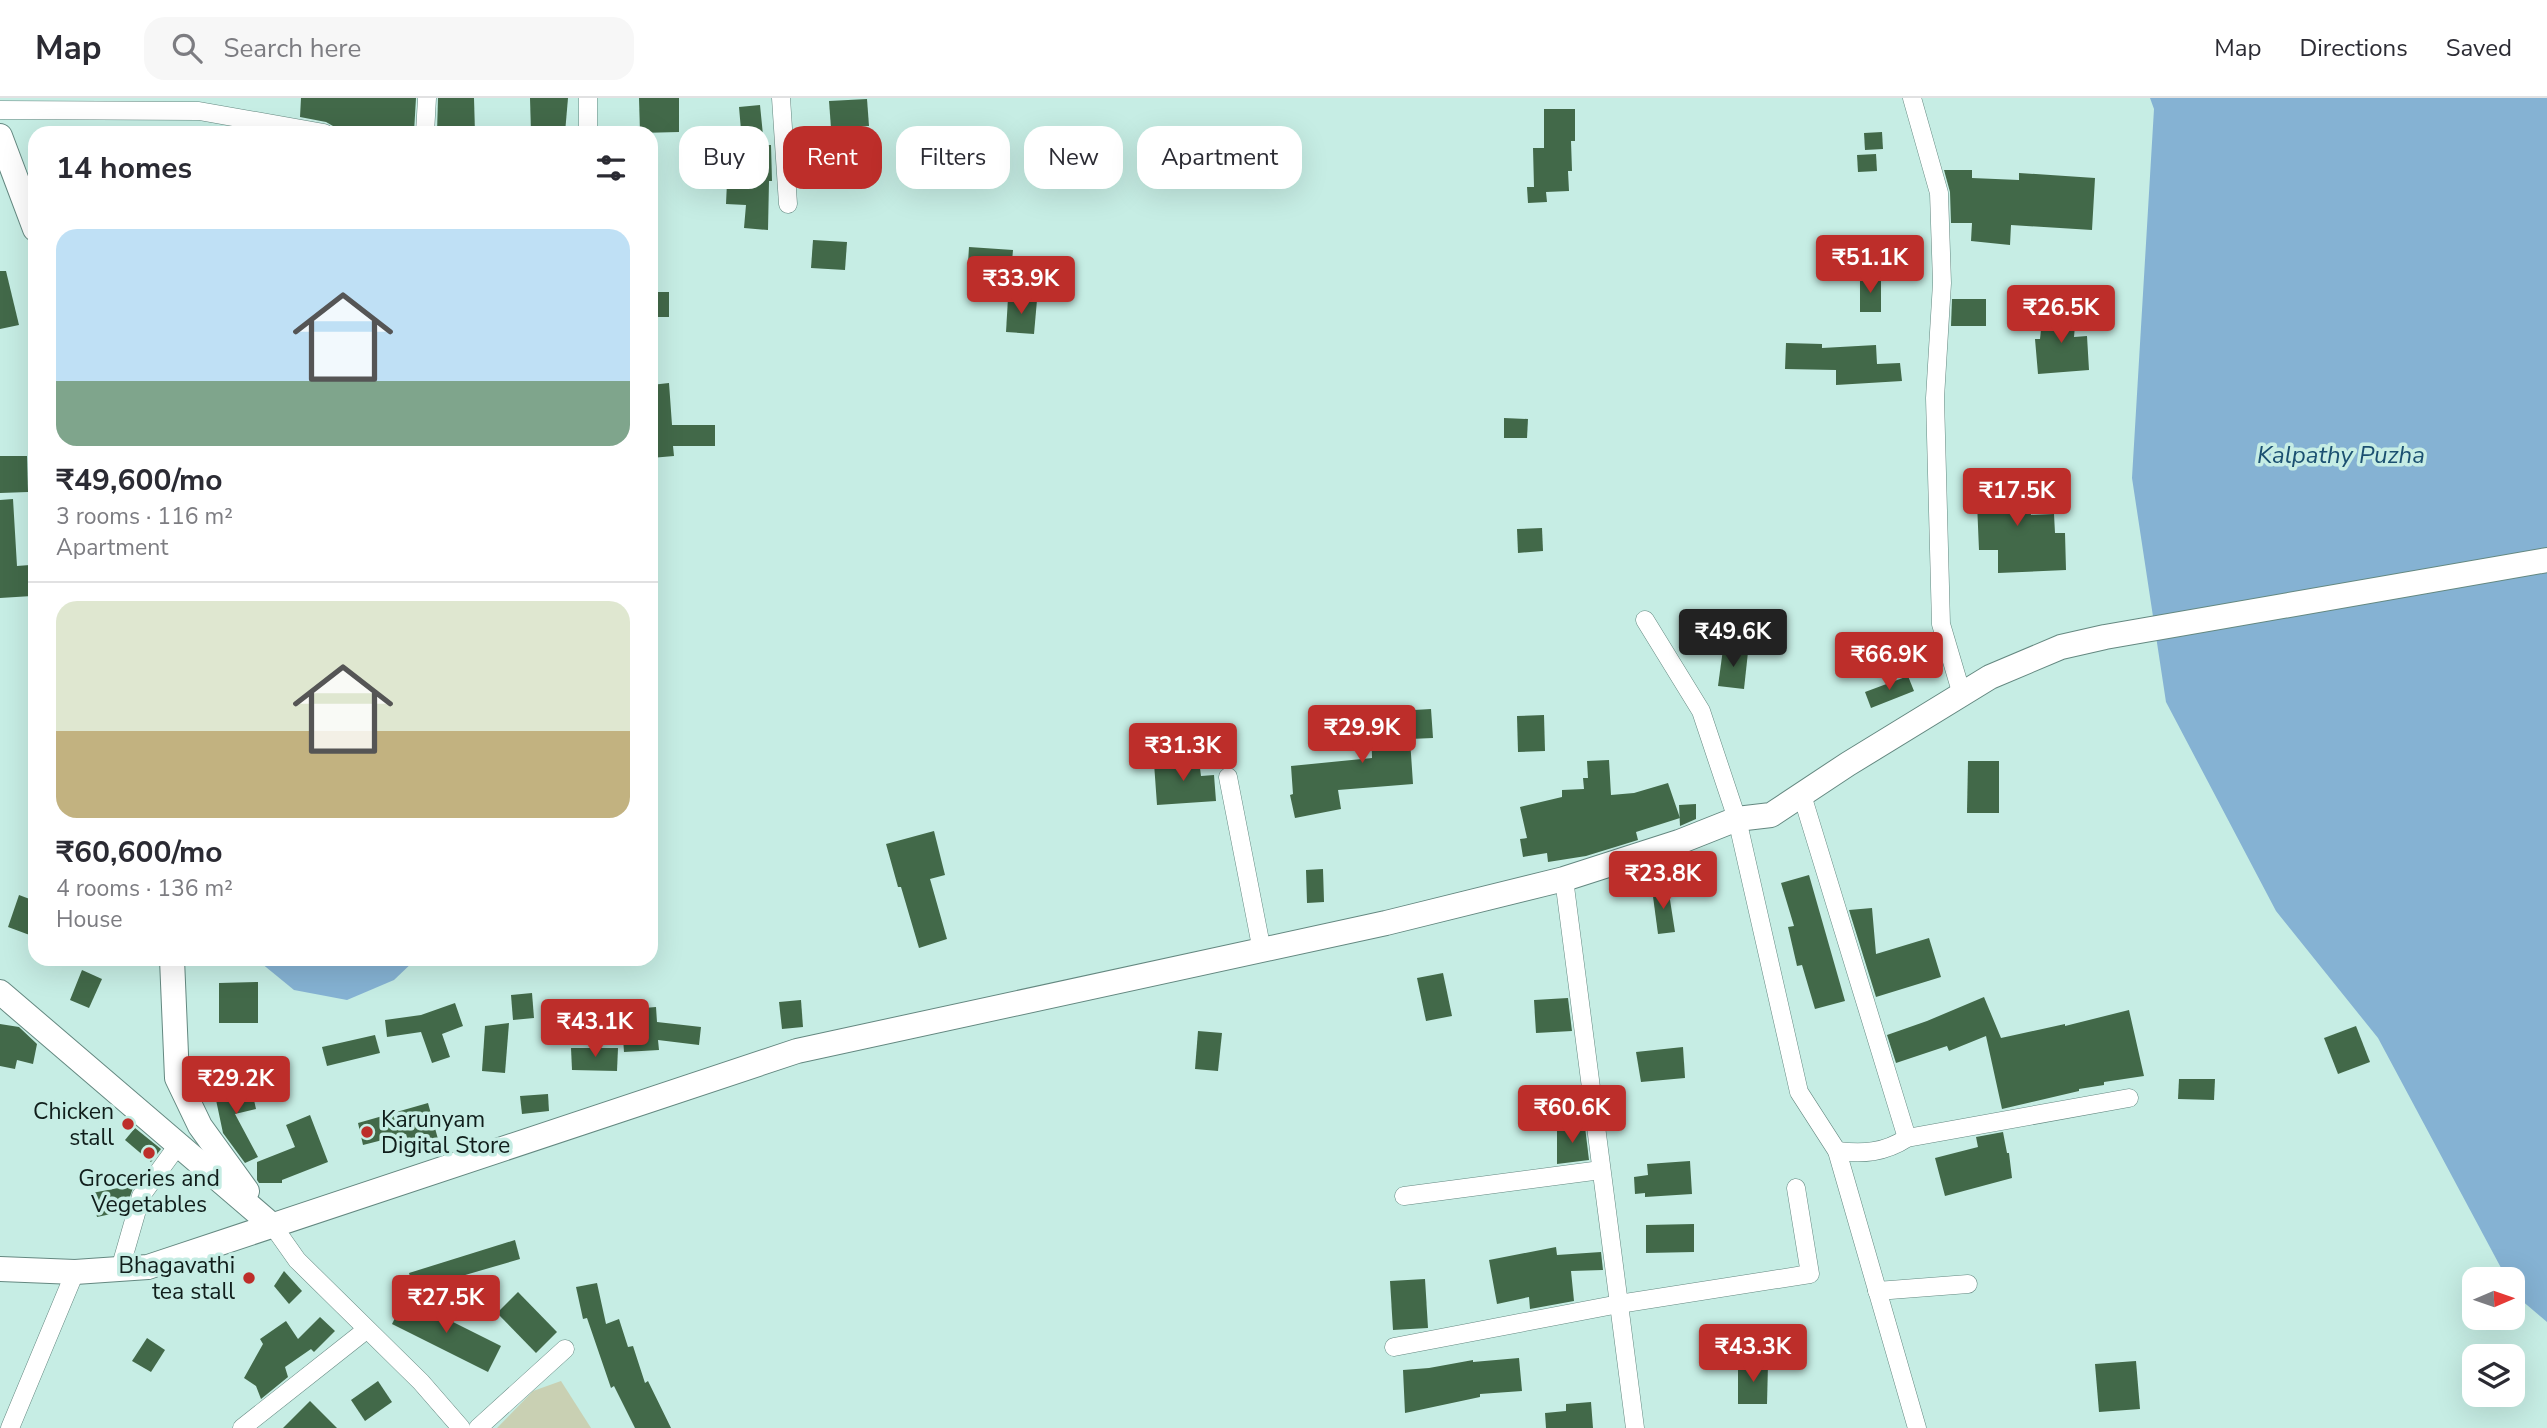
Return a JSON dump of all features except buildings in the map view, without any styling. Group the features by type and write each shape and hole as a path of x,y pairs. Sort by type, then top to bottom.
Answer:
{"main road":[{"path":"0,136 28,210"},
{"path":"0,1269 75,1272 148,1267 797,1051 1387,923 1564,879 1679,842 1737,819 1771,815 1990,677 2061,647 2547,560"},
{"path":"172,966 177,1078 200,1126 273,1226"},
{"path":"0,992 273,1226"}],"street":[{"path":"425,126 426,98"},
{"path":"588,98 588,126"},
{"path":"781,98 788,204"},
{"path":"1912,98 1939,193 1942,283 1936,398 1941,624 1962,695"},
{"path":"0,110 199,111 284,126"},
{"path":"1645,620 1701,711 1737,819 1799,1092 1837,1151 1917,1428"},
{"path":"1228,777 1262,951"},
{"path":"1802,794 1907,1138"},
{"path":"1564,879 1635,1428"},
{"path":"1837,1151 1862,1154 1892,1148 1907,1138 2129,1098"},
{"path":"120,1269 141,1196 178,1145"},
{"path":"1404,1196 1601,1170"},
{"path":"1394,1347 1619,1304 1810,1274 1796,1188"},
{"path":"273,1226 297,1260 421,1382 461,1428"},
{"path":"10,1428 75,1272"},
{"path":"1877,1291 1968,1284"},
{"path":"242,1428 366,1330"},
{"path":"478,1428 565,1349"}],"green space":[{"path":"561,1381 591,1428 497,1428 533,1391"}],"water":[{"name":"Kalpathy Puzha","path":"2150,98 2547,98 2547,1322 2525,1303 2525,1267 2501,1267 2378,1038 2276,911 2166,702 2132,478 2154,109"},
{"path":"265,966 409,966 394,980 347,1000 294,990"}],"place":[{"name":"Chicken stall","path":"128,1124"},
{"name":"Karunyam Digital Store","path":"367,1132"},
{"name":"Groceries and Vegetables","path":"149,1153"},
{"name":"Bhagavathi tea stall","path":"249,1278"}]}
